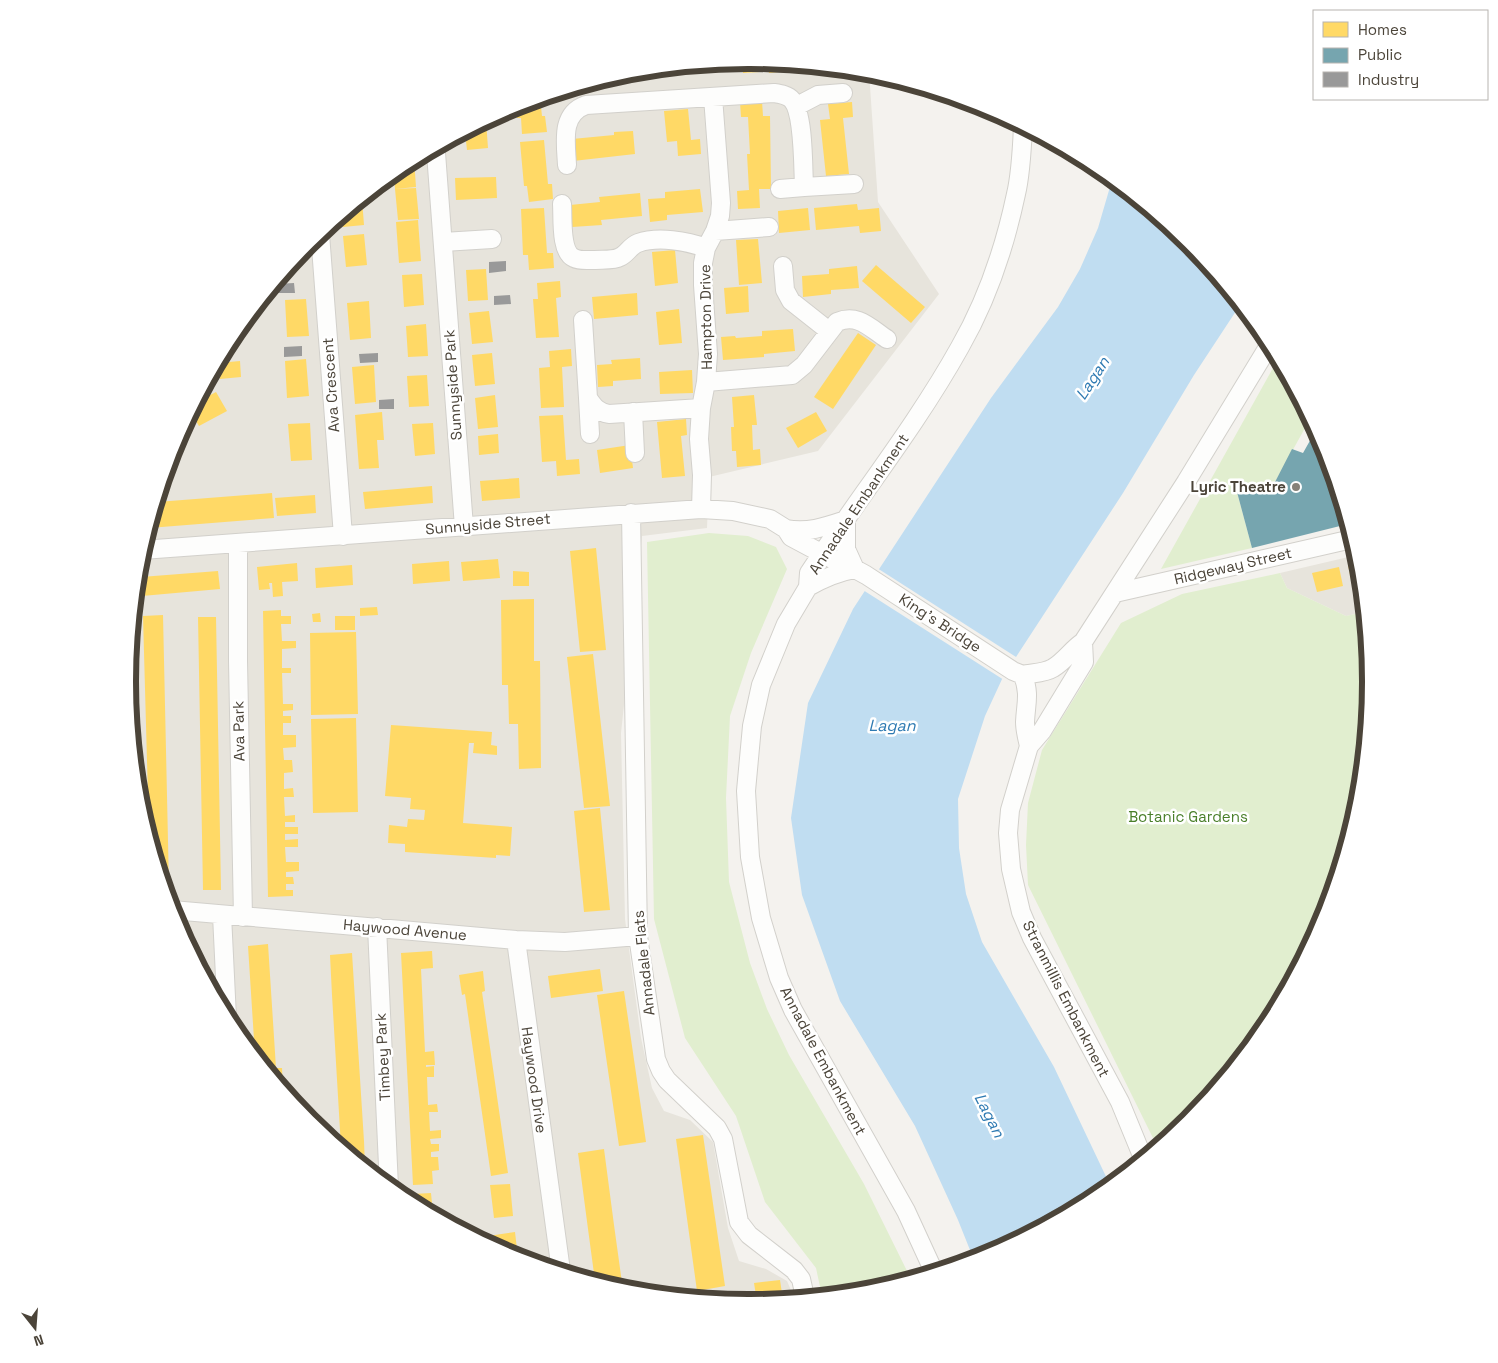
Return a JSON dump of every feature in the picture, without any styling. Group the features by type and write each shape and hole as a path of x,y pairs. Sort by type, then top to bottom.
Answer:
{"street":[{"path":"567,165 565,135 567,124 571,114 579,107 774,93 783,94 792,99 800,116 804,187"},
{"path":"796,106 818,95 843,93"},
{"name":"Hampton Drive","path":"701,509 702,476 699,439 708,354 703,263 706,248 720,216 721,202 713,97"},
{"name":"Annadale Embankment","path":"931,1266 906,1211 793,1010 779,978 761,918 750,857 746,791 752,726 761,685 786,624 808,586 809,573 894,453 961,346 986,292 1000,253 1017,193 1022,133"},
{"name":"Sunnyside Park","path":"436,155 464,527"},
{"path":"780,189 854,184"},
{"path":"562,204 565,245 568,253 574,258 582,260 618,258 638,243 655,241 677,240 706,248"},
{"path":"715,231 769,227"},
{"path":"443,242 492,239"},
{"name":"Ava Crescent","path":"321,244 343,536"},
{"path":"782,266 785,290 791,301 829,330"},
{"path":"706,382 792,374 804,365 829,330 837,322 845,318 854,318 887,339"},
{"path":"583,320 590,434"},
{"name":"Stranmillis Embankment","path":"1029,746 1025,724 1028,699 1027,688 1018,673 1048,670 1055,667 1084,642 1186,482 1265,352"},
{"path":"588,398 600,412 609,414 701,408"},
{"path":"633,412 635,453"},
{"name":"Sunnyside Street","path":"151,549 701,509 733,511 770,519 786,529 791,537 821,554"},
{"name":"Annadale Flats","path":"631,513 638,936 656,1059 667,1080 717,1128 723,1139 739,1222 748,1235 794,1270 800,1279 803,1292"},
{"path":"786,529 800,532 812,531 846,520 846,549 861,572"},
{"name":"Ridgeway Street","path":"1114,593 1345,541"},
{"name":"Ava Park","path":"238,544 238,661 243,917"},
{"name":"King's Bridge","path":"821,554 861,572 1018,673"},
{"path":"808,586 844,571 861,572"},
{"name":"Stranmillis Embankment","path":"1084,642 1084,662 1042,731 1029,746 1010,810 1009,848 1015,889 1021,912 1032,938 1120,1102 1141,1152"},
{"name":"Haywood Avenue","path":"181,911 516,940 565,942 638,936"},
{"path":"222,915 226,1001"},
{"name":"Timbey Park","path":"376,927 389,1177"},
{"name":"Haywood Drive","path":"516,940 560,1264"}],"shaded area":[{"path":"709,70 789,70 829,74 870,81 878,202 939,294 818,451 709,477 707,528 642,536 621,733 625,919 641,1038 652,1088 664,1111 690,1120 713,1142 728,1228 739,1261 766,1269 787,1281 792,1293 709,1293 629,1282 552,1262 515,1248 443,1212 376,1168 345,1142 288,1086 263,1055 218,988 199,953 183,916 157,840 141,761 138,722 136,682 141,602 157,523 169,485 199,410 218,375 263,308 288,277 316,248 376,195 443,151 478,132 552,101 590,90 669,74"},
{"path":"1349,557 1358,613 1346,616 1287,588 1280,573"}],"green space":[{"path":"1274,366 1306,426 1275,482 1237,492 1252,548 1161,569"},
{"path":"709,533 748,536 776,547 787,569 751,653 730,716 726,798 729,882 750,963 767,1009 789,1055 864,1184 908,1273 821,1290 816,1268 765,1202 736,1116 685,1038 654,919 647,542"},
{"name":"Botanic Gardens","path":"1280,573 1287,588 1346,616 1358,613 1362,682 1360,722 1357,761 1341,840 1315,916 1299,953 1280,988 1235,1055 1210,1086 1182,1115 1159,1136 1153,1138 1028,885 1026,845 1028,803 1042,750 1121,623 1182,594"}],"water":[{"name":"Lagan","path":"1110,187 1153,221 1182,248 1210,277 1237,310 1194,375 1123,493 1003,677 985,716 958,799 959,848 966,894 982,942 1054,1067 1107,1179 1055,1212 1020,1231 971,1253 915,1126 840,1001 802,895 791,818 808,703 853,609 991,398 1058,307 1080,269 1098,228"}],"pier":[{"path":"877,568 1019,659 1004,680 863,590"}],"building: Homes":[{"path":"742,69 760,69 760,72 743,73"},
{"path":"769,69 793,70 769,73"},
{"path":"803,71 818,73 803,74"},
{"path":"762,101 763,116 770,116 771,189 759,189 760,208 738,209 737,191 749,190 747,154 750,154 748,117 741,117 740,102"},
{"path":"852,102 853,117 843,118 849,174 826,176 820,120 830,119 828,104"},
{"path":"541,105 542,116 545,116 547,132 522,134 521,118 517,118 517,114"},
{"path":"688,109 691,140 700,139 701,154 678,156 677,141 667,142 664,111"},
{"path":"487,128 488,148 467,150 466,139"},
{"path":"633,131 635,154 573,161 572,139"},
{"path":"544,140 548,184 552,184 553,199 529,202 527,186 524,186 520,142"},
{"path":"415,168 416,187 395,189 395,182"},
{"path":"496,177 497,198 456,200 455,178"},
{"path":"416,188 419,219 398,220 395,189"},
{"path":"700,189 703,212 667,215 667,220 650,222 648,199 665,198 665,192"},
{"path":"640,193 642,216 601,220 602,225 572,227 570,205 600,202 599,197"},
{"path":"857,204 858,210 879,208 881,231 860,233 859,226 816,230 814,208"},
{"path":"363,206 364,225 343,227 343,223"},
{"path":"544,208 547,253 553,253 554,268 529,270 528,255 523,255 521,209"},
{"path":"808,208 810,230 779,233 778,211"},
{"path":"418,220 421,261 399,263 396,222"},
{"path":"364,234 367,265 346,267 343,236"},
{"path":"758,239 762,283 739,285 736,240"},
{"path":"675,250 678,283 655,286 652,252"},
{"path":"876,265 925,307 911,323 862,281"},
{"path":"857,266 859,288 831,290 831,294 803,297 802,276 829,274 829,269"},
{"path":"486,269 488,300 468,301 466,270"},
{"path":"422,274 424,305 404,307 402,275"},
{"path":"560,281 561,297 556,298 559,337 536,338 533,299 538,299 537,283"},
{"path":"748,286 749,312 726,314 724,288"},
{"path":"637,293 638,315 594,319 592,297"},
{"path":"306,299 309,336 287,337 285,300"},
{"path":"369,301 371,338 350,340 347,303"},
{"path":"679,309 682,343 659,345 656,312"},
{"path":"489,311 493,342 472,344 469,313"},
{"path":"426,324 428,356 408,357 406,326"},
{"path":"793,329 795,351 764,354 764,357 723,360 721,337 762,336 762,331"},
{"path":"858,333 876,345 833,409 814,397"},
{"path":"571,349 572,366 562,367 564,407 541,408 539,368 550,367 549,351"},
{"path":"492,353 495,384 475,386 472,355"},
{"path":"640,358 641,379 613,381 613,386 598,387 597,365 612,364 611,360"},
{"path":"306,359 309,396 287,398 285,361"},
{"path":"240,361 241,377 220,379 219,373 226,362"},
{"path":"374,365 376,402 355,404 352,367"},
{"path":"692,370 693,393 660,394 659,372"},
{"path":"427,375 429,406 409,407 407,376"},
{"path":"216,392 227,411 199,426 195,419 206,397"},
{"path":"495,395 498,427 478,429 475,398"},
{"path":"754,395 757,425 752,425 753,450 760,449 761,465 737,467 736,451 732,451 731,427 734,427 732,397"},
{"path":"382,412 384,440 377,440 379,468 359,469 355,415"},
{"path":"816,412 827,431 798,448 786,428"},
{"path":"563,415 566,460 579,459 580,474 557,476 556,461 542,462 539,416"},
{"path":"686,419 687,435 681,436 685,476 662,478 657,422"},
{"path":"310,423 312,460 291,461 288,424"},
{"path":"433,423 435,454 415,456 412,424"},
{"path":"498,434 499,453 479,455 478,436"},
{"path":"630,445 633,468 600,473 597,450"},
{"path":"519,478 520,498 482,501 480,481"},
{"path":"432,486 433,503 365,509 363,492"},
{"path":"272,493 274,518 156,527 164,501"},
{"path":"315,495 316,513 277,516 275,498"},
{"path":"596,548 606,650 580,652 570,551"},
{"path":"498,559 500,578 463,581 461,562"},
{"path":"449,561 450,581 413,584 412,564"},
{"path":"297,563 298,581 282,582 283,596 273,597 272,583 269,583 270,589 259,590 257,567"},
{"path":"1350,564 1354,584 1352,584 1348,565"},
{"path":"352,565 353,585 316,588 315,568"},
{"path":"1339,567 1343,586 1317,592 1312,573"},
{"path":"218,571 220,589 142,596 145,577"},
{"path":"513,571 529,572 529,586 513,586"},
{"path":"534,599 534,661 540,661 541,768 519,769 518,724 509,724 508,685 502,685 501,600"},
{"path":"377,607 378,615 360,616 360,608"},
{"path":"281,610 281,616 291,616 291,624 281,624 282,641 296,641 296,648 282,649 282,668 291,668 291,673 282,673 283,704 293,704 293,710 283,711 283,716 291,716 291,723 283,723 283,735 296,735 296,747 283,748 284,760 292,760 293,772 284,773 284,789 293,788 294,797 284,797 285,816 295,815 295,822 285,822 285,827 298,827 298,834 285,834 285,840 298,839 298,847 285,847 286,862 299,862 299,871 286,872 286,877 293,877 294,884 286,884 286,890 293,890 293,896 268,897 263,611"},
{"path":"320,613 321,622 313,622 312,614"},
{"path":"163,615 169,877 157,840 148,802 143,616"},
{"path":"335,616 355,616 355,630 335,630"},
{"path":"198,617 216,617 221,890 203,890"},
{"path":"356,632 358,714 311,715 310,633"},
{"path":"593,654 610,806 584,808 567,657"},
{"path":"356,718 358,812 313,813 311,719"},
{"path":"391,725 492,732 491,745 497,746 497,755 473,753 474,743 469,743 463,823 512,827 510,856 496,855 496,858 405,852 405,844 388,843 389,825 407,827 408,819 424,820 425,810 410,809 411,798 385,796"},
{"path":"600,808 610,910 584,912 574,811"},
{"path":"268,944 276,1068 282,1068 283,1079 254,1042 248,946"},
{"path":"432,951 433,968 421,969 425,1052 434,1051 435,1065 426,1065 426,1067 434,1066 434,1077 427,1077 428,1105 437,1104 438,1112 429,1112 430,1131 441,1130 441,1138 430,1139 431,1144 439,1144 439,1151 431,1152 431,1157 438,1157 439,1170 432,1171 433,1184 413,1185 401,953"},
{"path":"352,953 365,1158 340,1138 330,955"},
{"path":"600,969 603,991 551,998 548,976"},
{"path":"483,971 485,991 482,992 508,1173 491,1176 465,994 462,995 459,975"},
{"path":"624,991 646,1142 619,1146 597,995"},
{"path":"703,1135 725,1286 697,1291 676,1139"},
{"path":"604,1149 622,1280 594,1274 578,1153"},
{"path":"510,1184 513,1216 494,1218 490,1185"},
{"path":"431,1193 432,1205 414,1194"},
{"path":"515,1232 517,1249 515,1248 489,1236"},
{"path":"780,1280 782,1293 756,1294 754,1283"}],"building: Public":[{"name":"Lyric Theatre","path":"1311,438 1342,526 1252,548 1237,492 1275,482 1292,449 1303,453"}],"building: Industry":[{"path":"506,261 506,271 489,273 489,262"},
{"path":"294,283 295,293 277,293 283,284"},
{"path":"510,295 511,304 494,305 494,296"},
{"path":"302,346 302,356 284,357 284,347"},
{"path":"378,353 378,362 360,363 359,354"},
{"path":"394,399 394,409 379,409 379,400"}],"place":[{"name":"Lyric Theatre","path":"1296,487"}]}
